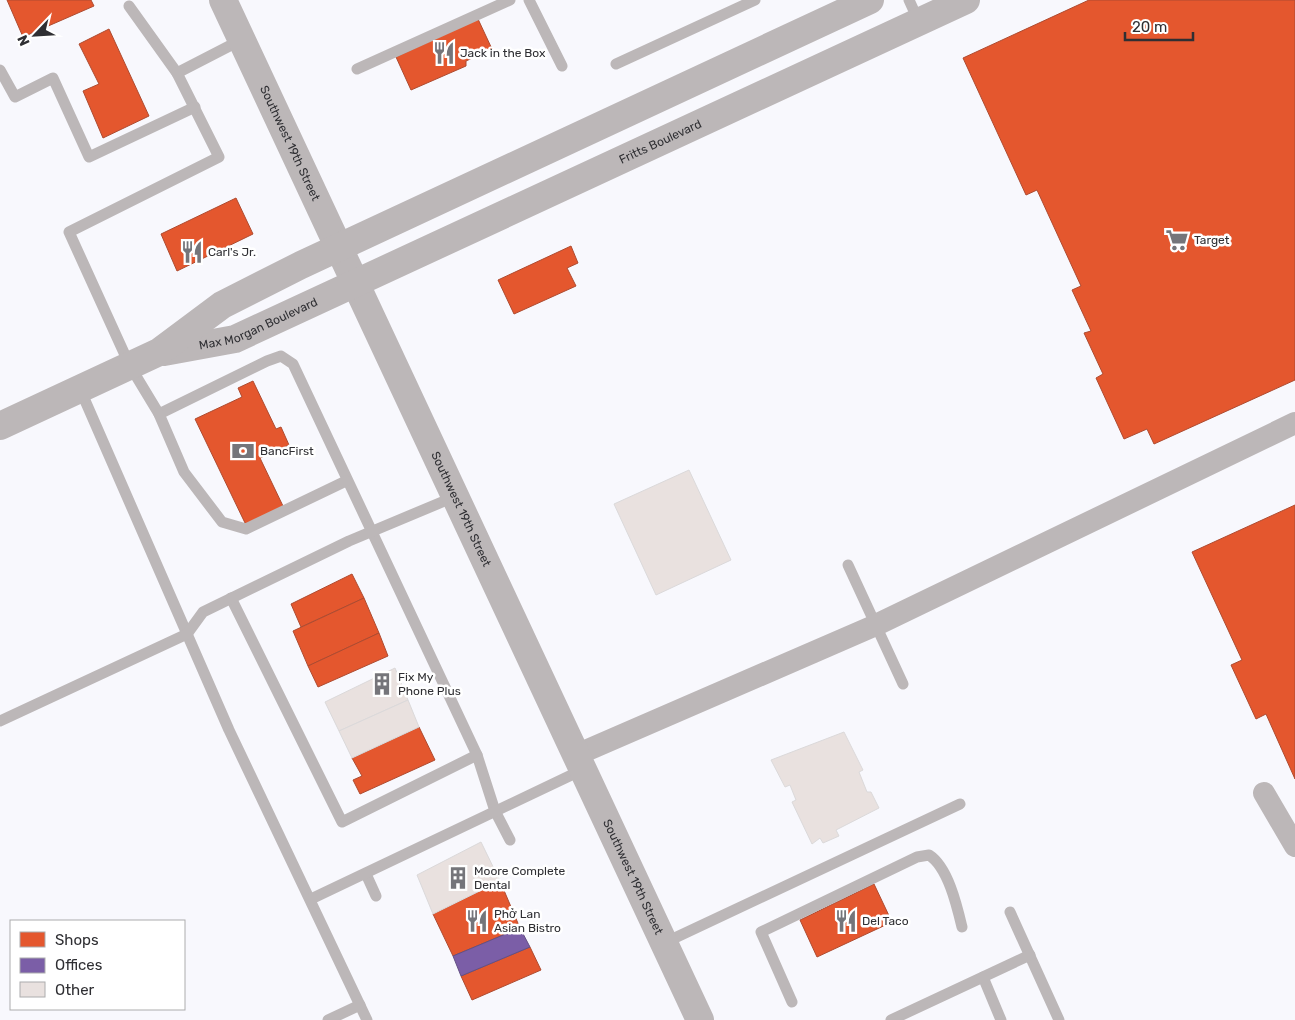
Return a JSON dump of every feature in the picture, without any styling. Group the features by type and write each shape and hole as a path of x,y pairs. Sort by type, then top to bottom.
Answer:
{"street":[{"name":"Southwest 19th Street","path":"222,0 700,1020"},
{"path":"338,247 870,0"},
{"name":"Fritts Boulevard","path":"355,284 914,11 966,0"},
{"name":"Max Morgan Boulevard","path":"0,426 159,352 222,305 338,247"},
{"name":"Max Morgan Boulevard","path":"159,352 235,339 355,284"},
{"path":"579,762 876,625 1295,423"},
{"path":"1264,793 1295,846"}],"lane":[{"path":"358,69 510,0"},
{"path":"529,0 562,66"},
{"path":"616,64 755,0"},
{"path":"129,6 177,73 218,157 69,232 130,366 159,414 184,472 222,522 246,529 346,481"},
{"path":"177,73 241,40"},
{"path":"0,70 15,97 53,78 89,157 195,107"},
{"path":"159,414 281,356 293,364 346,481 372,531 477,755 496,811 510,840"},
{"path":"80,389 229,730 367,1020"},
{"path":"0,721 188,634 203,612 372,531 454,497"},
{"path":"848,565 903,684"},
{"path":"232,598 342,822 477,755"},
{"path":"311,900 496,811 579,762"},
{"path":"664,943 960,804"},
{"path":"792,1002 761,932 916,857 929,855 938,860 956,902 962,927"},
{"path":"366,874 376,896"},
{"path":"1010,912 1060,1020"},
{"path":"891,1020 1030,955"},
{"path":"983,977 1001,1020"},
{"path":"328,1020 360,1005"}],"building: Shops":[{"path":"7,0 91,0 94,6 23,37"},
{"name":"Target","path":"1089,0 1295,0 1295,380 1154,444 1147,429 1124,439 1096,378 1103,374 1084,333 1091,331 1072,290 1081,286 1037,190 1026,195 963,58"},
{"name":"Jack in the Box","path":"478,19 492,49 466,61 466,66 411,90 396,57"},
{"path":"109,29 149,116 103,138 83,91 99,84 79,44"},
{"name":"Carl's Jr.","path":"236,198 253,234 177,271 161,234"},
{"path":"571,246 578,263 567,268 576,286 514,314 498,280"},
{"name":"BancFirst","path":"253,381 276,429 281,427 289,445 260,458 283,506 246,525 195,419 242,397 238,388"},
{"path":"1295,505 1295,779 1266,714 1256,719 1231,665 1242,660 1192,552"},
{"path":"352,574 364,598 301,627 291,604"},
{"path":"364,598 379,633 308,666 293,631"},
{"path":"379,633 388,656 318,687 308,666"},
{"path":"419,727 435,760 360,794 353,780 362,776 352,758"},
{"name":"Phở Lan Asian Bistro","path":"500,881 520,928 453,956 433,914"},
{"name":"Del Taco","path":"874,884 892,922 817,957 800,920"},
{"path":"530,947 541,970 472,1000 461,976"}],"building: Offices":[{"path":"520,928 530,947 461,976 453,956"}],"building: Other":[{"path":"689,470 731,560 656,595 614,504"},
{"name":"Fix My Phone Plus","path":"395,668 408,700 339,731 325,702"},
{"path":"408,700 419,727 352,758 339,731"},
{"path":"844,732 863,770 859,772 867,792 871,792 879,808 836,830 839,836 823,843 820,838 812,844 792,802 796,800 790,785 785,787 771,760"},
{"name":"Moore Complete Dental","path":"481,842 500,881 433,914 417,875"}],"place":[{"name":"Jack in the Box","path":"444,53"},
{"name":"Target","path":"1177,240"},
{"name":"Carl's Jr.","path":"192,252"},
{"name":"BancFirst","path":"243,451"},
{"name":"Fix My Phone Plus","path":"382,684"},
{"name":"Moore Complete Dental","path":"458,878"},
{"name":"Phở Lan Asian Bistro","path":"477,921"},
{"name":"Del Taco","path":"846,921"}]}
